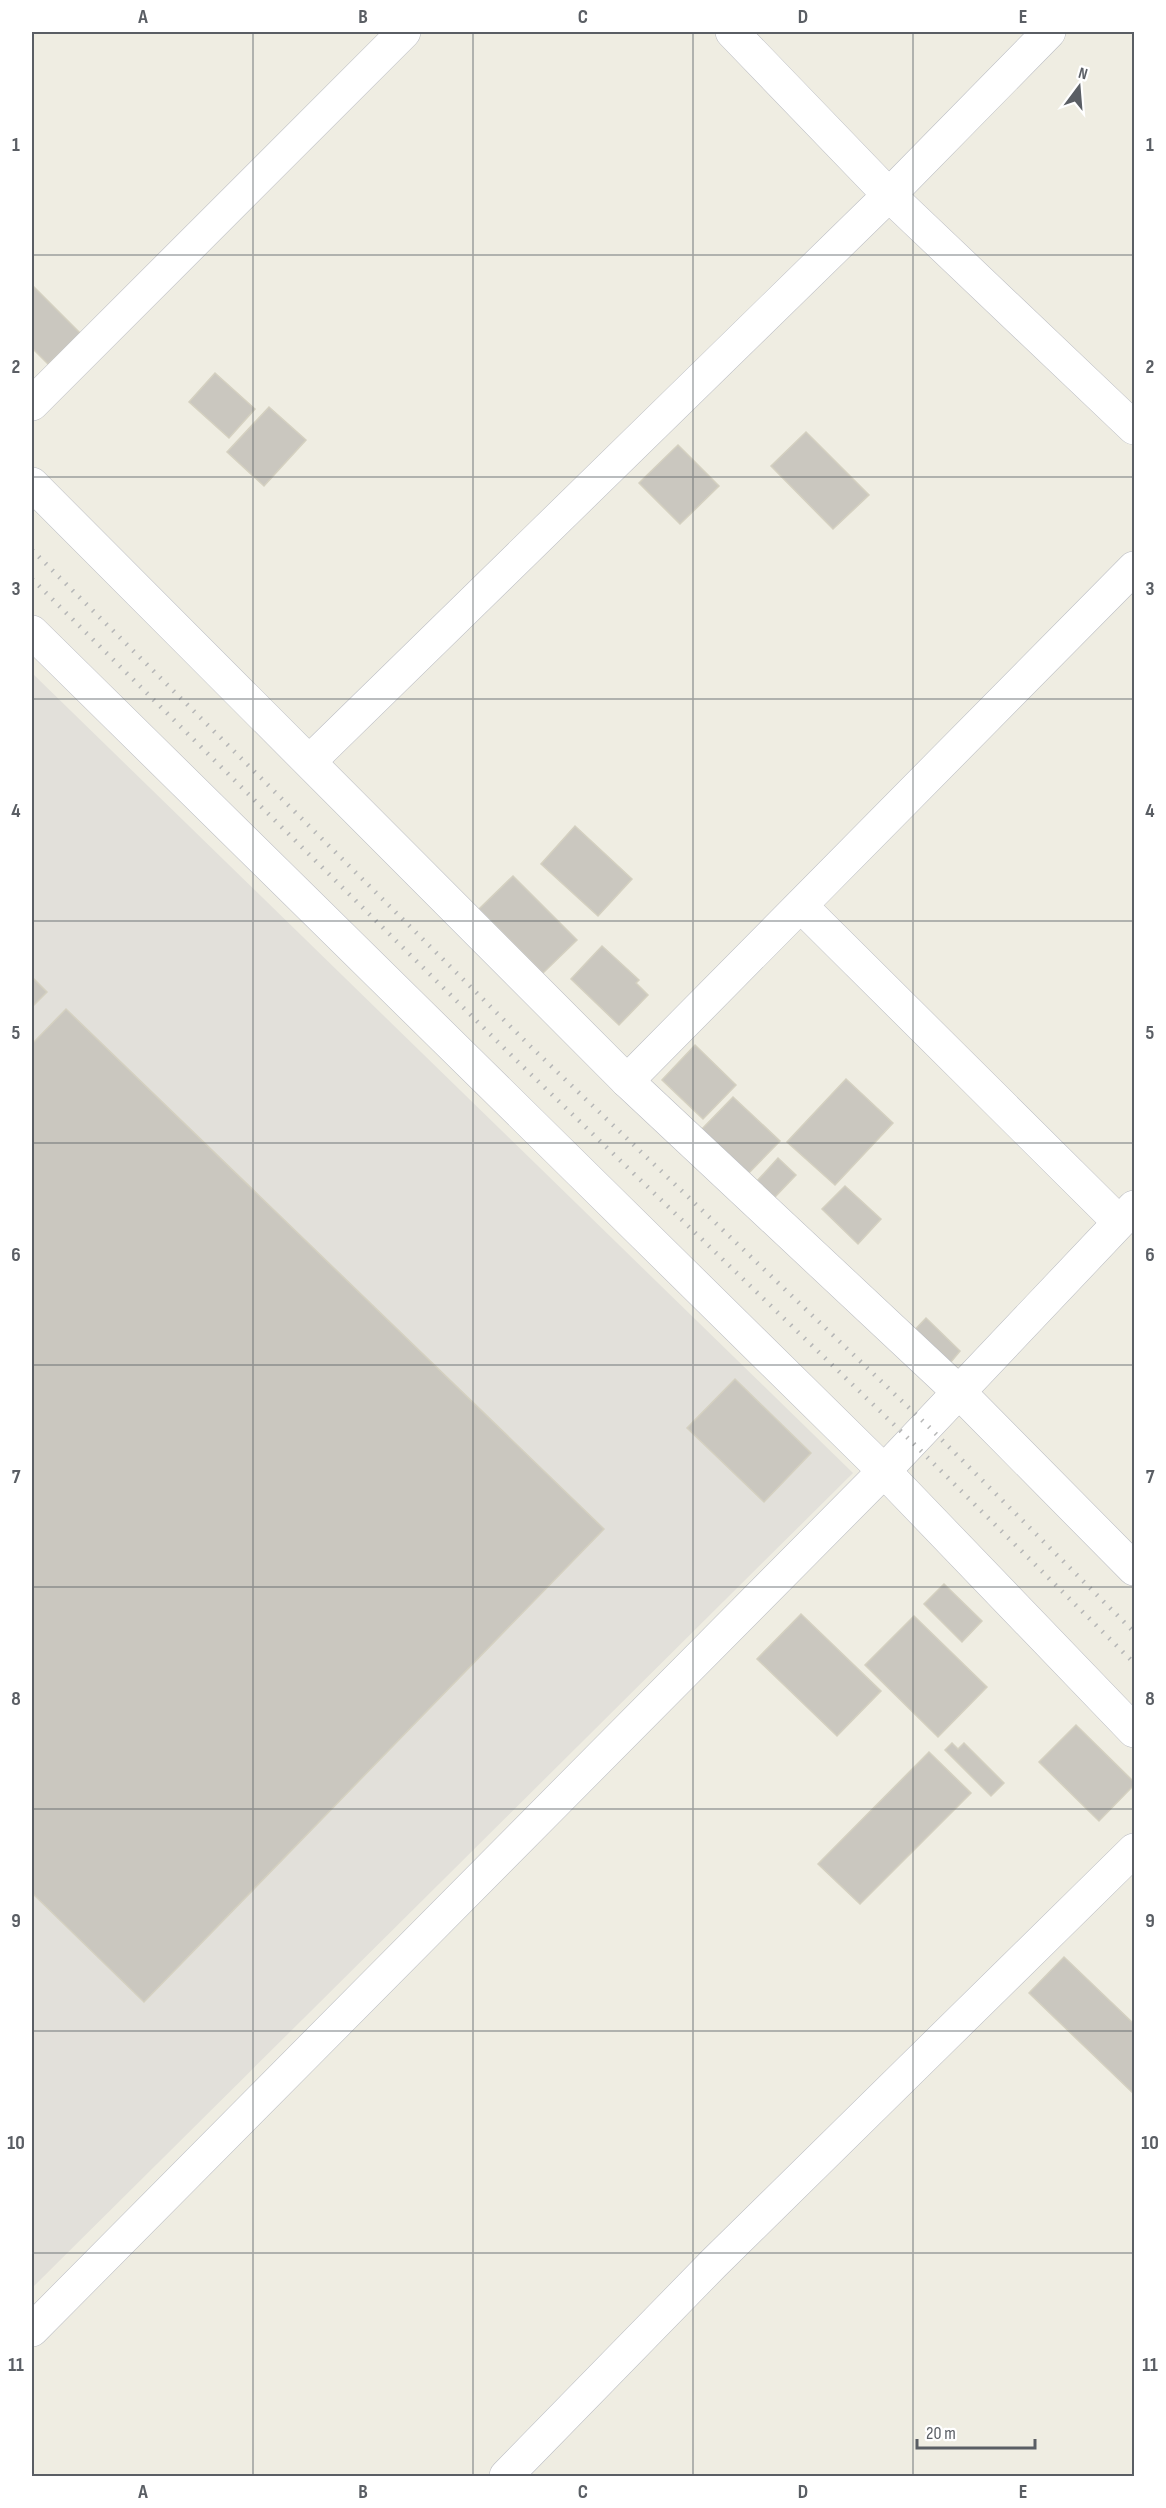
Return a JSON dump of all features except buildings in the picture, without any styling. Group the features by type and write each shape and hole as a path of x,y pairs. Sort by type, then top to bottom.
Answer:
{"street":[{"path":"32,404 404,32"},
{"path":"732,32 889,195 1134,428"},
{"path":"310,761 889,195 1049,32"},
{"path":"32,484 627,1081 960,1394 1134,1569"},
{"path":"627,1081 1134,568"},
{"path":"32,632 884,1471 1134,1731"},
{"path":"32,2330 960,1394 1127,1214 801,906"},
{"path":"506,2476 713,2264 1134,1850"}],"shaded area":[{"path":"32,673 853,1473 32,2288"}],"railway":[{"path":"32,550 528,1044 927,1425 1134,1632"},
{"path":"32,579 515,1059 912,1442 1134,1663"}]}
